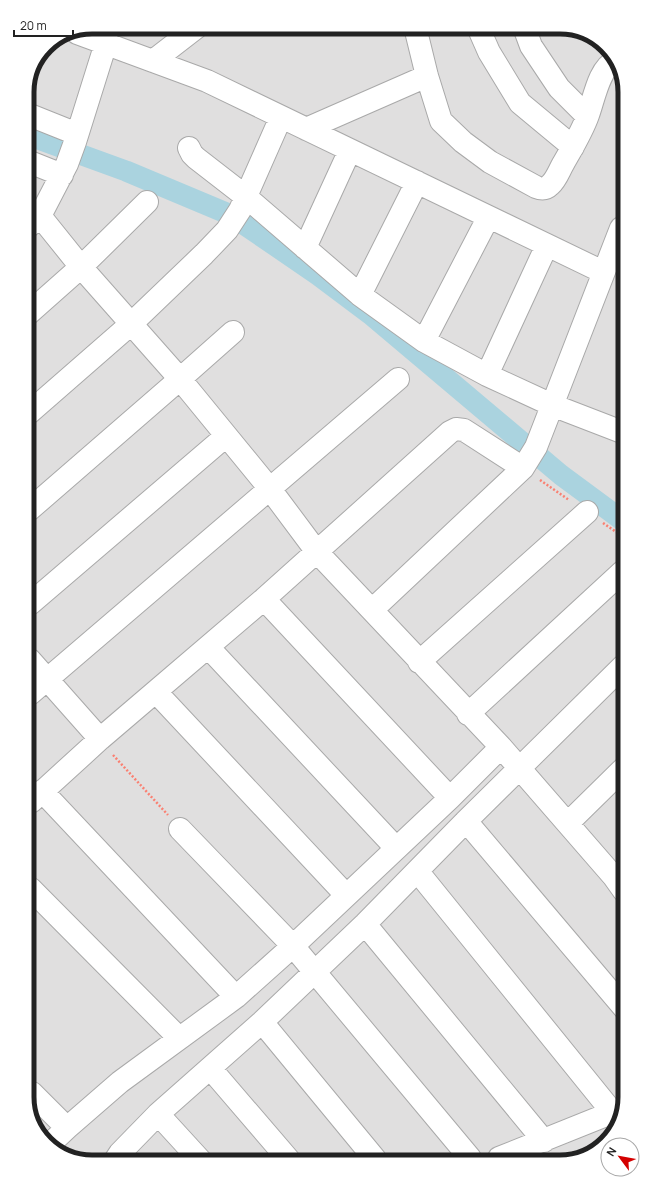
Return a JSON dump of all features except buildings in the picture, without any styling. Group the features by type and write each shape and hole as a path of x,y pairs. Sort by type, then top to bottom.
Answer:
{"street":[{"path":"92,34 107,35 153,61 207,81 417,182 488,218 547,245 611,266"},
{"path":"153,61 188,34"},
{"path":"417,34 427,76 441,121 463,142 490,162 542,189 549,186 555,178 573,147 587,116 598,84 606,67 611,64"},
{"path":"481,34 488,52 520,103 573,147"},
{"path":"527,34 532,46 560,88 587,116"},
{"path":"107,35 76,138 64,169 34,222 81,267 180,379 270,489 317,552 468,714 501,747 568,823 618,875"},
{"path":"306,129 427,76"},
{"path":"34,117 76,138"},
{"path":"34,409 131,324 227,230 240,210 281,117"},
{"path":"189,148 196,158 245,196 360,295 424,341 487,375 552,405 618,430"},
{"path":"305,248 350,150"},
{"path":"34,162 64,169"},
{"path":"360,295 417,182"},
{"path":"34,309 81,267 147,202"},
{"path":"424,341 488,218"},
{"path":"372,610 529,458 611,266 618,239"},
{"path":"487,375 547,245"},
{"path":"34,506 232,332"},
{"path":"34,690 398,380"},
{"path":"236,997 36,797 264,599 453,430 464,430 529,458"},
{"path":"34,601 226,436"},
{"path":"419,662 587,512"},
{"path":"468,714 618,576"},
{"path":"264,599 450,798"},
{"path":"208,647 396,848"},
{"path":"34,664 100,740"},
{"path":"119,1155 158,1114 315,973 618,671"},
{"path":"156,692 346,895"},
{"path":"54,1140 120,1082 236,997 293,946 450,798 501,747"},
{"path":"568,823 618,774"},
{"path":"466,821 618,1001"},
{"path":"180,829 293,946 467,1155"},
{"path":"418,872 616,1110"},
{"path":"34,892 179,1038"},
{"path":"365,924 544,1140"},
{"path":"262,1022 372,1155"},
{"path":"210,1068 285,1155"},
{"path":"34,1095 66,1128"},
{"path":"506,1155 616,1111"},
{"path":"158,1114 196,1155"}],"path":[{"path":"529,458 587,512"},
{"path":"100,740 180,829"}],"shaded area":[{"path":"92,34 563,34 578,37 598,48 614,70 618,92 618,1104 612,1122 604,1135 600,1137 598,1141 582,1151 560,1155 89,1155 74,1152 54,1141 48,1135 38,1119 34,1097 34,89 38,70 44,60 51,51 70,38"}],"waterway":[{"path":"34,138 126,171 231,215"},
{"path":"242,223 318,275 370,314 561,475 618,517"}]}
